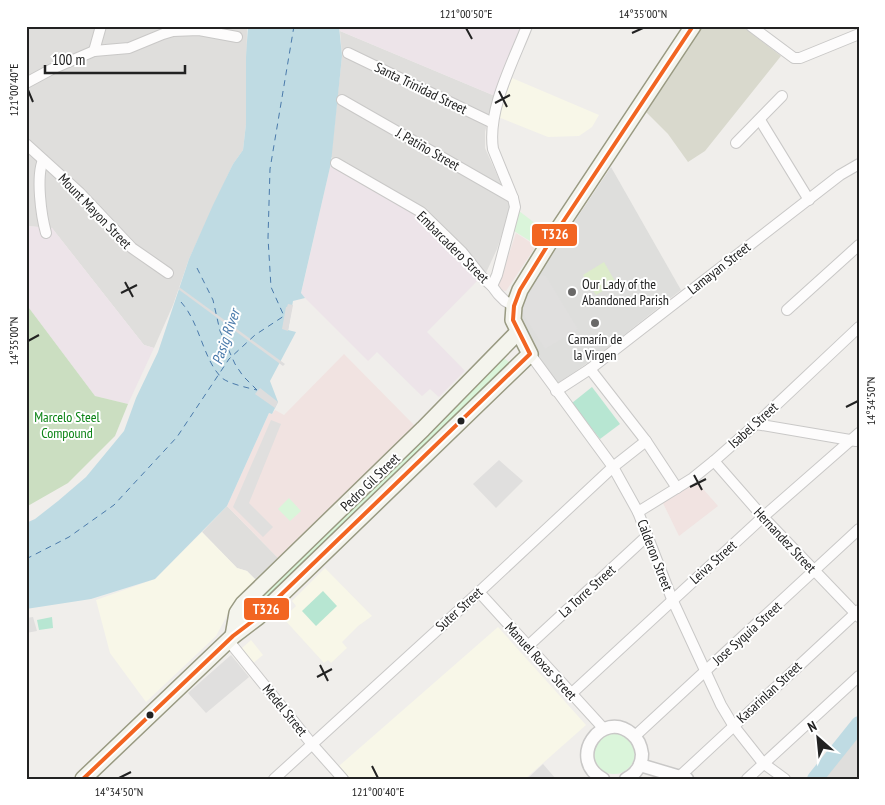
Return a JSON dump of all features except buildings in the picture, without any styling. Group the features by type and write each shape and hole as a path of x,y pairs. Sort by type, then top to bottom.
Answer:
{"main road":[{"path":"514,306 520,290 549,243 693,26"},
{"name":"Calderon Street","path":"514,306 513,320 530,354"},
{"name":"Pedro Gil Street","path":"230,638 237,613 243,604 417,435 518,332"},
{"name":"Pedro Gil Street","path":"83,779 230,638 258,618 530,354"}],"street":[{"path":"94,51 101,26"},
{"path":"492,286 497,275 515,207 492,148 493,123 498,103 527,26"},
{"path":"751,26 790,56 800,58 859,34"},
{"path":"26,83 52,69 94,51 130,48 173,31 199,30 237,37"},
{"name":"Santa Trinidad Street","path":"348,53 493,123"},
{"path":"736,143 782,96"},
{"name":"J. Patiño Street","path":"342,100 513,198"},
{"path":"760,120 809,200"},
{"name":"Mount Mayon Street","path":"26,144 80,193 132,248 168,273"},
{"path":"43,160 40,169 40,181 42,215 46,233"},
{"name":"Embarcadero Street","path":"336,163 421,212 462,252 498,294 514,306"},
{"name":"Lamayan Street","path":"556,391 590,369 840,175 859,164"},
{"path":"787,310 859,245"},
{"name":"Isabel Street","path":"638,512 693,478 714,461 859,327"},
{"name":"Calderon Street","path":"530,354 613,467 638,512 672,599 733,725 763,763 785,779"},
{"path":"590,369 646,441 677,488"},
{"path":"756,424 856,438"},
{"name":"Leiva Street","path":"571,694 763,517 856,438"},
{"name":"Suter Street","path":"274,779 613,467 646,441"},
{"name":"Hernandez Street","path":"714,461 763,517 857,613"},
{"name":"Jose Syquia Street","path":"635,736 859,530"},
{"name":"La Torre Street","path":"528,646 647,536"},
{"name":"Manuel Roxas Street","path":"479,592 604,730"},
{"name":"Kasarinlan Street","path":"683,778 733,725 857,613"},
{"name":"Medel Street","path":"230,638 311,743 343,779"},
{"path":"747,779 859,676"},
{"path":"594,776 587,756 588,748 596,734 614,727 622,728 635,736 641,750 639,770"},
{"path":"626,779 639,770 683,778"}],"shaded area":[{"path":"26,26 247,26 246,124 243,150 233,164 189,259 173,305 154,348 144,345 52,228 26,226"},
{"path":"339,26 522,26 495,96 340,31"},
{"path":"703,26 742,26 781,56 705,151 688,162 668,134 646,112"},
{"path":"340,31 495,96 485,132 485,148 511,206 497,249 485,275 422,209 331,157 342,56"},
{"path":"512,78 599,115 592,127 579,136 548,137 498,117"},
{"path":"331,163 419,215 458,254 478,280 427,332 465,371 439,397 430,389 422,396 377,352 368,361 301,294"},
{"path":"611,167 681,290 592,360 558,383 538,357 519,325 524,297"},
{"path":"26,226 52,228 144,345 154,348 128,404 95,396 26,304"},
{"path":"516,233 536,246 506,291 497,289"},
{"path":"540,275 546,276 578,329 545,349 523,314 525,299"},
{"path":"344,354 415,426 280,560 227,506 269,413 272,414 275,410 284,415"},
{"path":"271,420 281,424 249,503 273,527 263,537 233,507"},
{"path":"499,460 523,481 496,508 473,484"},
{"path":"696,481 718,506 679,536 662,501"},
{"path":"227,506 280,560 258,582 247,571 237,568 202,532"},
{"path":"202,532 237,568 247,571 258,582 230,610 216,636 146,702 110,653 96,600 155,579"},
{"path":"325,568 372,616 358,626 342,642 347,648 331,663 328,660 324,663 283,618 296,606 292,601"},
{"path":"33,617 37,631 26,633 26,618"},
{"path":"498,627 586,725 525,779 351,779 339,766"},
{"path":"251,640 263,655 252,664 241,649"},
{"path":"231,655 249,677 206,713 188,693"},
{"path":"859,733 859,779 822,779 849,743"},
{"path":"543,764 556,779 527,779"}],"green space":[{"path":"519,211 544,230 535,244 514,231"},
{"path":"604,262 616,283 596,295 583,275"},
{"name":"Marcelo Steel Compound","path":"26,304 95,396 128,404 115,436 68,483 26,507"},
{"path":"504,358 510,363 248,620 243,618 243,609 500,359"},
{"path":"592,387 620,424 600,439 572,403"},
{"path":"289,498 301,511 290,521 278,509"},
{"path":"323,591 337,606 316,626 302,611"},
{"path":"52,617 53,628 39,630 37,620"},
{"path":"614,732 629,738 635,753 629,768 614,774 599,768 593,753 599,738"}],"water":[{"name":"Pasig River","path":"248,26 339,26 342,56 331,163 301,293 305,298 293,301 288,330 296,332 270,381 278,402 272,414 269,413 227,506 155,579 91,599 26,609 26,523 35,519 86,477 124,431 136,398 158,352 189,259 233,164 243,150 246,124"}],"pier":[{"path":"179,287 285,364 283,366 178,289"},
{"path":"288,304 293,305 288,331 282,329"},
{"path":"260,388 278,402 275,408 255,394"}],"waterway":[{"path":"815,779 859,724"}],"ferry route":[{"path":"26,559 69,537 114,505 177,437 229,359 255,335 284,316 271,287 268,238 270,169 294,26"},
{"path":"197,268 213,300 220,331 235,364 243,376 258,391"},
{"path":"181,302 193,320 210,361 221,377 243,387 257,390"}],"transit line":[{"name":"T326","path":"83,779 233,636 258,617 530,354 513,320 514,306 520,290 549,243 693,26"}],"place":[{"name":"Our Lady of the Abandoned Parish","path":"572,292"},
{"name":"Camarín de la Virgen","path":"595,323"}]}
